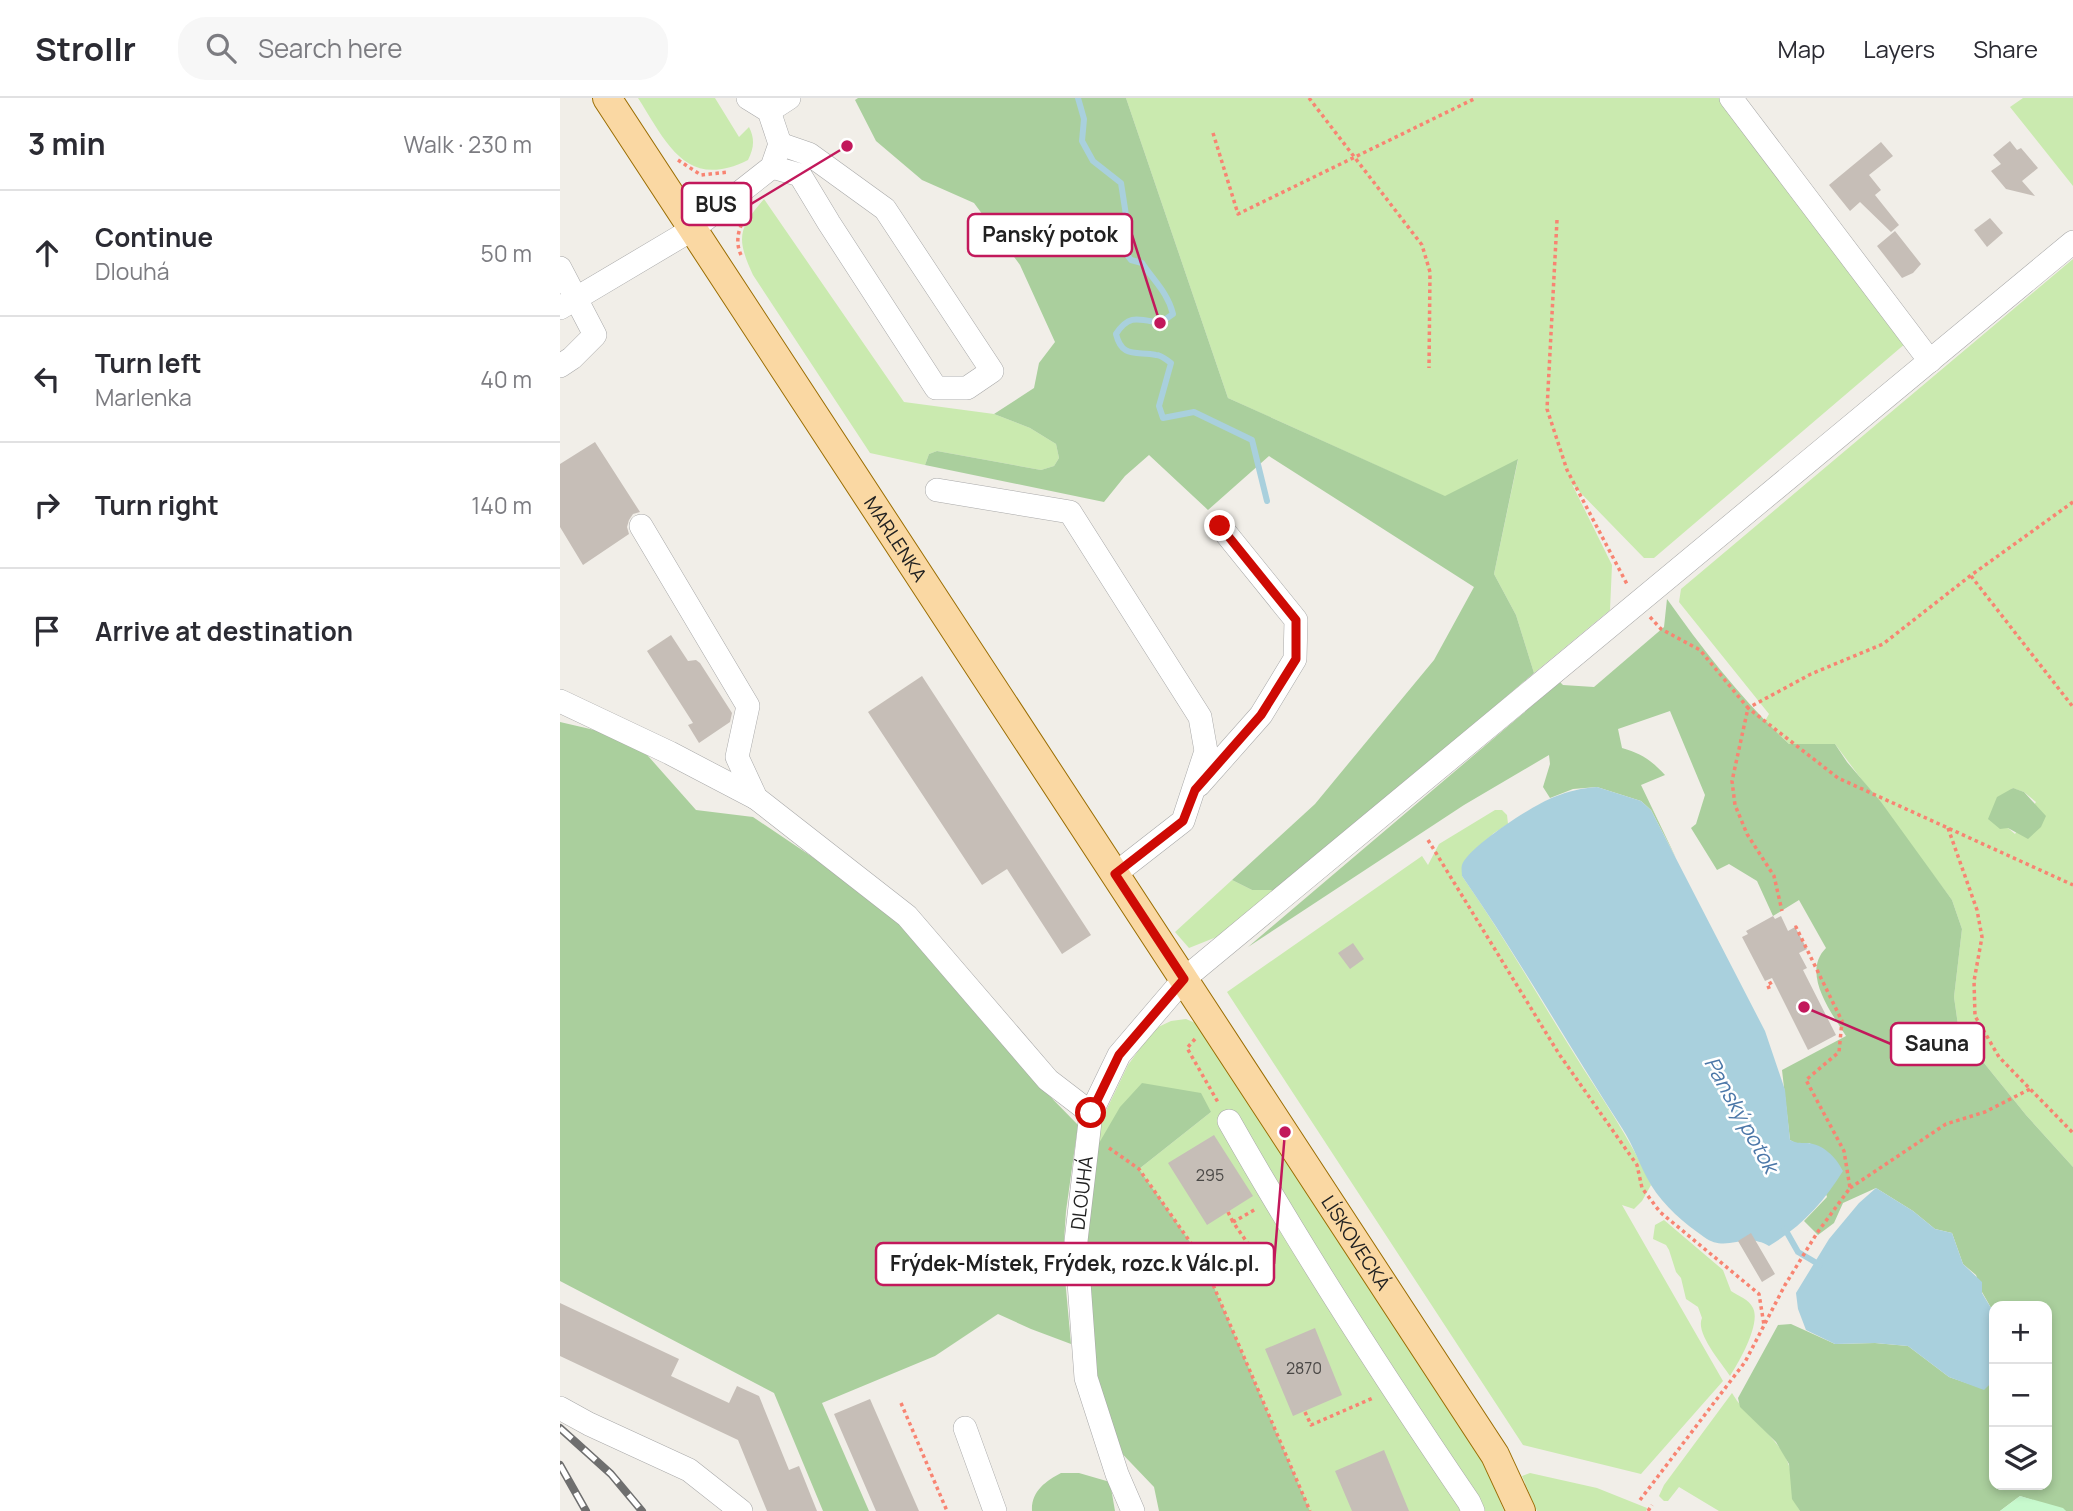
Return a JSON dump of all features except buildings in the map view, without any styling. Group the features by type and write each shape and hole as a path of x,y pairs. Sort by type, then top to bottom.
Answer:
{"main road":[{"name":"MARLENKA","path":"607,98 1184,979"},
{"name":"LÍSKOVECKÁ","path":"1184,979 1495,1455 1521,1511"}],"street":[{"path":"568,303 693,229 772,167 780,144 769,111 748,98"},
{"path":"769,111 789,98"},
{"path":"1731,98 1930,361"},
{"path":"772,167 800,176 936,388 967,388 992,371 885,209 809,154 780,144"},
{"name":"DLOUHÁ","path":"1133,1511 1117,1474 1086,1378 1076,1241 1090,1124 1119,1055 1184,979 2073,242"},
{"path":"560,268 568,303 595,335 560,366"},
{"path":"937,490 1070,512 1200,717 1206,751 1183,821 1115,874"},
{"path":"641,526 748,706 737,757 756,798"},
{"path":"1195,790 1261,715 1296,659 1296,620 1220,526"},
{"path":"561,700 670,752 756,798 907,916 1048,1080 1090,1124"},
{"path":"1229,1121 1273,1198 1391,1387 1473,1511"},
{"path":"560,1408 689,1469 741,1511"},
{"path":"965,1428 995,1511"}],"path":[{"path":"1309,98 1422,245 1430,272 1429,368"},
{"path":"1213,133 1238,214 1476,98"},
{"path":"678,160 701,175 715,176 739,169"},
{"path":"1558,220 1547,409 1567,470 1637,604 1661,629 1700,650 1748,708 1838,778 2073,885"},
{"path":"1782,911 1774,876 1747,834 1735,805 1732,781 1748,708 1811,674 1883,644 1970,576 2073,502"},
{"path":"1970,576 2073,707"},
{"path":"1948,827 1977,910 1982,937 1974,981 1975,1016 1999,1057 2073,1133"},
{"path":"1428,840 1559,1054 1637,1165 1642,1188 1660,1212 1759,1294 1764,1326"},
{"path":"1792,929 1796,926 1842,1021 1839,1052 1806,1080 1844,1151 1850,1188"},
{"path":"1768,979 1772,986 1768,988"},
{"path":"1211,1022 1187,1048 1229,1121"},
{"path":"1640,1500 1745,1362 1785,1285 1850,1188 1946,1124 1985,1112 2030,1089"},
{"path":"1090,1124 1139,1169 1202,1259 1310,1511"},
{"path":"1233,1222 1273,1198"},
{"path":"1228,1212 1253,1251"},
{"path":"1305,1412 1311,1425 1391,1387"},
{"path":"901,1403 947,1511"},
{"path":"1648,1511 1651,1505"}],"green space":[{"path":"638,98 715,98 739,137 749,127 753,144 748,160 727,168 709,170 694,166 669,146"},
{"path":"1126,98 1720,98 1906,343 1654,558 1644,558 1572,484 1612,565 1610,610 1534,673 1516,615 1494,574 1518,460 1446,497 1228,398"},
{"path":"1126,98 1228,398 1445,496 1518,459 1494,574 1516,615 1534,673 1276,890 1252,890 1232,880 1315,804 1434,660 1474,587 1269,456 1208,510 1149,455 1125,476 1104,502 925,465 929,454 937,451 1041,470 1054,466 1059,458 1056,444 1030,428 994,414 1034,388 1039,363 1055,342 1020,265 974,203 922,180 876,141 855,100"},
{"path":"2023,98 2073,98 2073,186 2010,107"},
{"path":"764,199 904,402 994,414 1030,428 1056,444 1059,458 1054,466 1041,470 937,451 929,454 925,465 870,453 753,275 744,252 742,234 749,218"},
{"path":"2073,259 2073,1167 2026,1115 1959,1032 1954,997 1962,929 1952,900 1835,744 1789,744 1765,721 1769,714 1679,602 1681,589","holes":["2012,788 2024,792 2036,802 2015,834 2008,828"]},
{"path":"1667,599 1724,675 1789,744 1835,744 1952,900 1962,929 1954,997 1959,1032 2026,1115 2073,1167 2073,1511 2020,1496 2000,1511 1800,1511 1792,1499 1789,1464 1776,1442 1740,1407 1738,1398 1778,1325 1791,1324 1835,1344 1908,1346 1949,1377 1984,1389 1989,1384 1989,1490 2052,1490 2052,1301 1989,1301 1989,1304 1976,1275 1963,1264 1952,1233 1935,1229 1913,1211 1876,1188 1843,1203 1834,1223 1818,1235 1804,1221 1827,1197 1810,1143 1797,1144 1790,1140 1782,1070 1846,1036 1826,1004 1817,981 1819,958 1826,948 1799,900 1773,916 1757,881 1729,864 1717,870 1691,828 1696,824 1705,795 1670,711 1618,729 1622,748 1646,758 1665,775 1641,785 1676,858 1651,810 1641,801 1597,787 1573,789 1550,798 1543,787 1550,764 1549,755 1464,805 1248,947 1560,682 1563,685 1594,687 1664,627"},
{"path":"560,722 633,739 696,810 753,817 882,904 1036,1082 1078,1125 1066,1211 1063,1256 1071,1344 998,1314 935,1356 822,1403 869,1511 823,1511 774,1393 560,1281"},
{"path":"2013,788 2024,792 2046,816 2041,827 2028,839 2008,828 2000,829 1988,819 1997,797"},
{"path":"1495,810 1502,810 1507,815 1508,824 1467,858 1462,876 1505,941 1643,1167 1651,1185 1634,1209 1622,1205 1723,1381 1641,1474 1523,1445 1227,992 1422,856 1428,865 1439,844"},
{"path":"1232,880 1252,890 1276,890 1224,934 1189,948 1175,932"},
{"path":"1186,1019 1200,1025 1463,1426 1489,1475 1504,1511 1310,1511 1202,1259 1139,1169 1211,1112 1095,1149 1102,1119 1128,1065 1154,1029 1171,1021"},
{"path":"1142,1083 1201,1093 1211,1112 1139,1169 1202,1259 1310,1511 1159,1511 1154,1487 1110,1441 1086,1327 1084,1236 1095,1150 1120,1107"},
{"path":"1664,1220 1723,1270 1731,1291 1753,1308 1755,1315 1752,1333 1730,1376 1705,1339 1698,1307 1686,1299 1681,1278 1676,1272 1669,1250 1666,1245 1653,1239 1655,1225"},
{"path":"1732,1393 1783,1453 1790,1469 1792,1492 1800,1511 1719,1511 1679,1487 1668,1501 1659,1496 1664,1485"},
{"path":"1061,1473 1079,1473 1110,1482 1115,1511 1032,1511 1037,1492"},
{"path":"1530,1473 1597,1488 1647,1508 1646,1511 1537,1511 1522,1476"},
{"path":"2020,1496 2063,1508 2066,1511 2000,1511"}],"water":[{"path":"1597,787 1641,801 1651,810 1765,1031 1785,1090 1790,1140 1824,1149 1833,1156 1843,1171 1828,1194 1810,1213 1791,1231 1769,1246 1751,1241 1712,1242 1675,1214 1656,1193 1622,1128 1462,876 1462,865 1467,857 1489,837 1518,817 1560,795"},
{"path":"1876,1188 1913,1211 1935,1229 1952,1233 1963,1264 1982,1282 1982,1293 1989,1305 1989,1385 1984,1390 1949,1377 1908,1346 1835,1344 1806,1330 1798,1309 1796,1293 1829,1239 1859,1203"}],"waterway":[{"name":"Panský potok","path":"1078,98 1084,119 1082,141 1093,161 1121,183 1128,228 1122,248 1131,260 1142,263 1164,293 1173,314 1160,323 1140,319 1125,323 1116,334 1119,342 1126,351 1158,355 1171,363 1159,406 1163,418 1194,412 1252,440 1267,501"},
{"name":"Panský potok","path":"1785,1229 1798,1252 1820,1265"}],"railway":[{"path":"560,1428 611,1474 642,1511"},
{"path":"560,1465 586,1511"}],"place":[{"name":"BUS","path":"847,146"},
{"name":"Panský potok","path":"1160,323"},
{"name":"Sauna","path":"1804,1007"},
{"name":"Frýdek-Místek, Frýdek, rozc.k Válc.pl.","path":"1285,1132"}],"route":[{"path":"1091,1113 1119,1055 1184,979 1115,874 1183,821 1195,790 1261,715 1296,659 1296,620 1220,526"}]}
